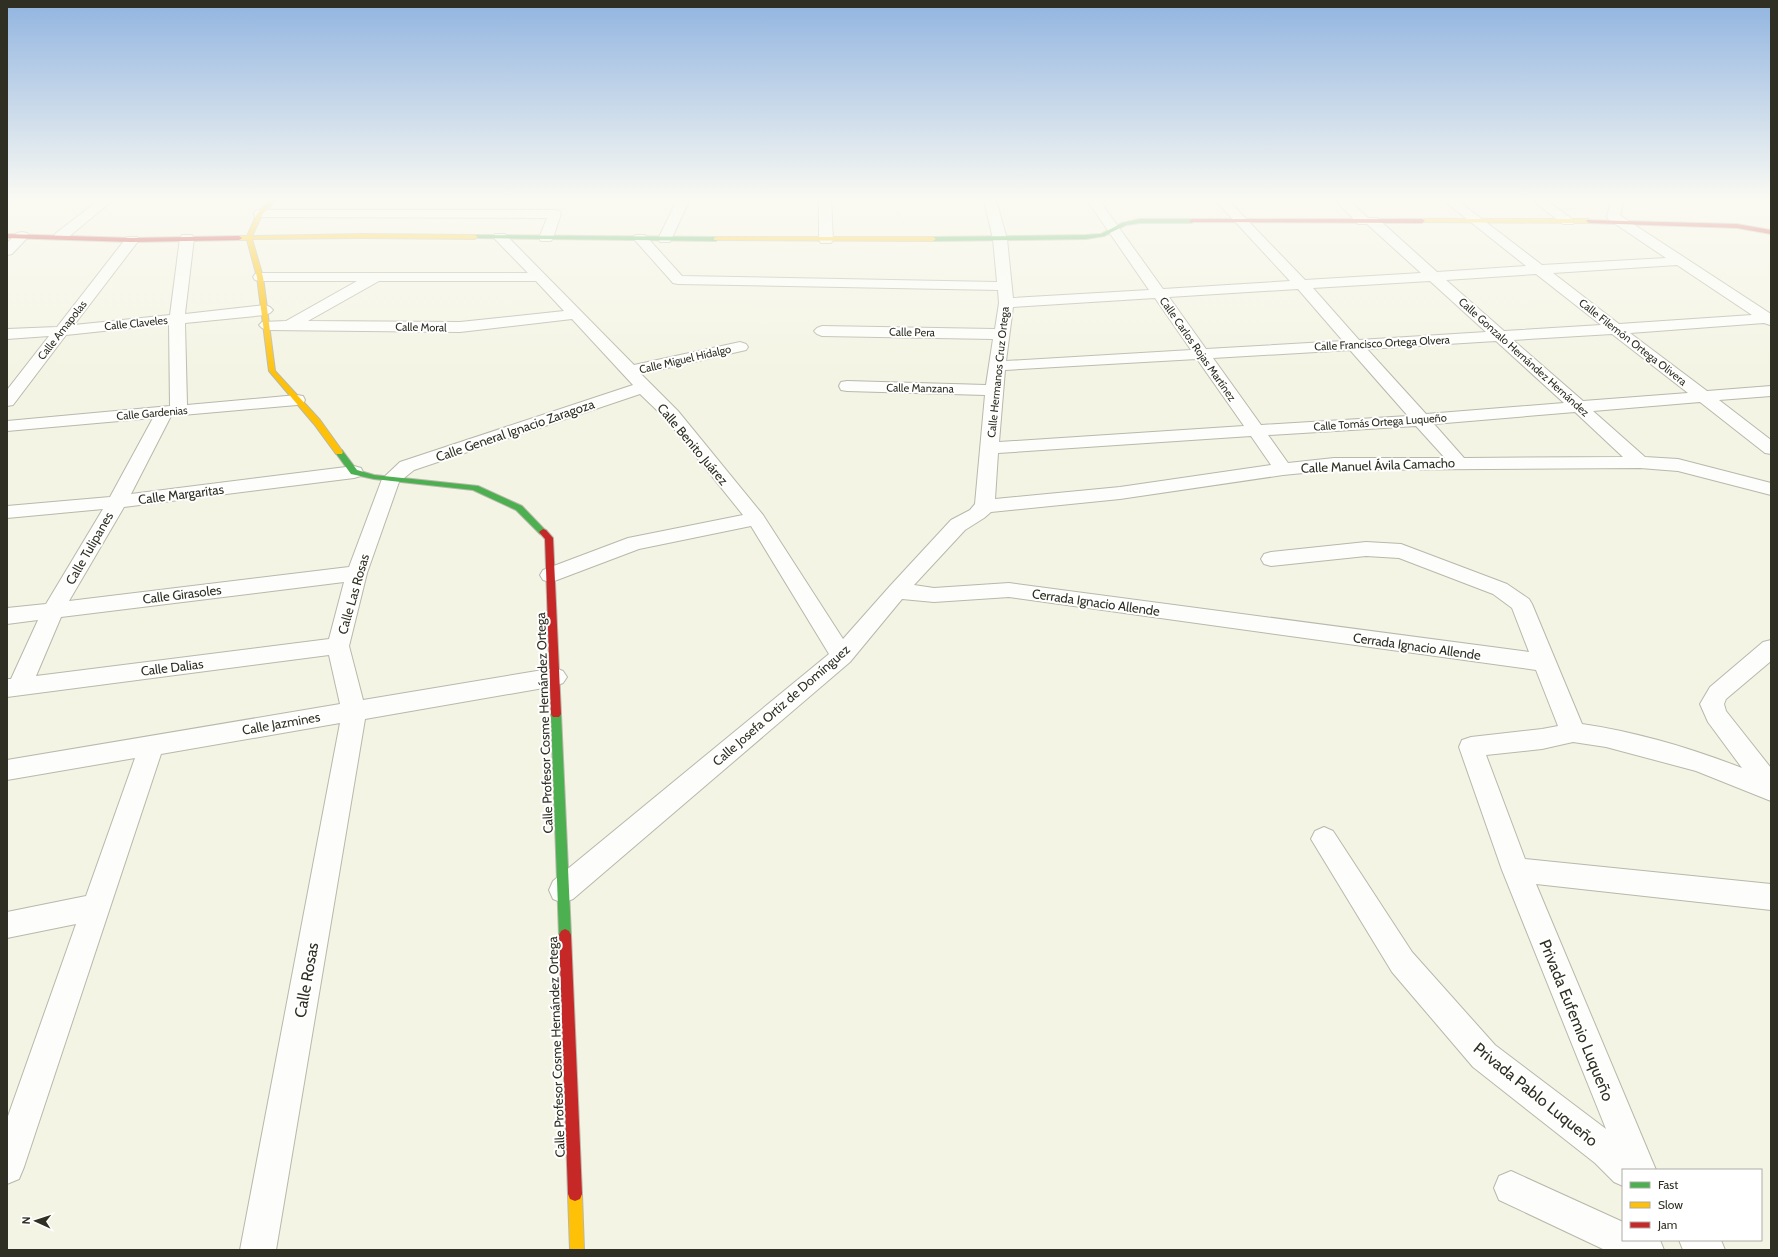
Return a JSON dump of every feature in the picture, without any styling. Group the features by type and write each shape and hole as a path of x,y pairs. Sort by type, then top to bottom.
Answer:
{"street":[{"name":"Calle Amapolas","path":"7,401 117,259"},
{"name":"Calle Tulipanes","path":"13,688 53,610 172,411 177,319 184,259"},
{"path":"255,259 260,277 272,371 317,422 354,472"},
{"name":"Calle Benito Juárez","path":"522,259 643,387 672,415 756,519 842,656"},
{"path":"659,259 678,280 1005,286"},
{"name":"Calle Hermanos Cruz Ortega","path":"985,506 994,390 1006,303 1002,259"},
{"name":"Calle Carlos Rojas Martínez","path":"1134,259 1283,469"},
{"path":"1276,259 1302,285 1459,463"},
{"name":"Calle Gonzalo Hernández Hernández","path":"1413,259 1640,462"},
{"name":"Calle Filemón Ortega Olivera","path":"1524,259 1771,449"},
{"path":"1676,259 1769,319"},
{"path":"1006,303 1159,295 1680,261"},
{"path":"260,277 540,277"},
{"path":"288,325 375,277"},
{"name":"Calle Claveles","path":"7,334 60,331 265,310"},
{"name":"Calle Moral","path":"267,325 460,327 575,314"},
{"name":"Calle Francisco Ortega Olvera","path":"998,366 1769,319"},
{"name":"Calle Pera","path":"822,330 1002,334"},
{"name":"Calle Miguel Hidalgo","path":"630,372 740,347"},
{"name":"Calle Manzana","path":"847,386 994,390"},
{"name":"Calle General Ignacio Zaragoza","path":"391,479 407,466 643,387"},
{"name":"Calle Tomás Ortega Luqueño","path":"989,448 1421,420 1771,391"},
{"name":"Calle Gardenias","path":"7,426 297,400"},
{"name":"Calle Manuel Ávila Camacho","path":"985,506 1120,494 1283,469 1334,464 1640,462 1678,465 1771,489"},
{"name":"Calle Profesor Cosme Hernández Ortega","path":"354,472 391,479 475,488 519,508 549,538 577,1250"},
{"name":"Calle Margaritas","path":"7,512 117,502 354,472"},
{"name":"Calle Las Rosas","path":"354,711 338,646 356,573 391,479"},
{"name":"Calle Josefa Ortiz de Domínguez","path":"563,890 842,656 897,591 958,525 977,514 985,506"},
{"path":"550,575 635,543 756,519"},
{"path":"1271,559 1366,549 1401,551 1500,589 1521,604 1573,732 1606,737 1700,762 1771,788"},
{"name":"Calle Girasoles","path":"7,616 356,573"},
{"name":"Cerrada Ignacio Allende","path":"897,591 934,595 1009,590 1546,663"},
{"name":"Calle Dalias","path":"13,688 338,646"},
{"path":"1771,648 1718,693 1712,704 1716,715 1771,788"},
{"name":"Calle Jazmines","path":"7,770 555,677"},
{"name":"Calle Rosas","path":"258,1250 354,711"},
{"name":"Privada Eufemio Luqueño","path":"1573,732 1542,739 1471,748 1516,870 1639,1169"},
{"path":"7,1167 152,745"},
{"name":"Privada Pablo Luqueño","path":"1324,839 1402,962 1484,1056 1607,1151 1625,1169"},
{"path":"1516,870 1771,897"},
{"path":"7,925 96,908"},
{"path":"1511,1188 1622,1240"},
{"path":"1625,1241 1646,1250"},
{"path":"1698,1241 1707,1250"}],"traffic: fast":[{"path":"339,452 354,472 374,477 475,488 519,508 543,532"},
{"path":"556,714 565,935"}],"traffic: slow":[{"path":"255,259 260,277 272,371 317,422 339,452"},
{"path":"575,1194 577,1250"}],"traffic: jam":[{"path":"543,532 549,538 556,714"},
{"path":"565,935 575,1194"}]}
